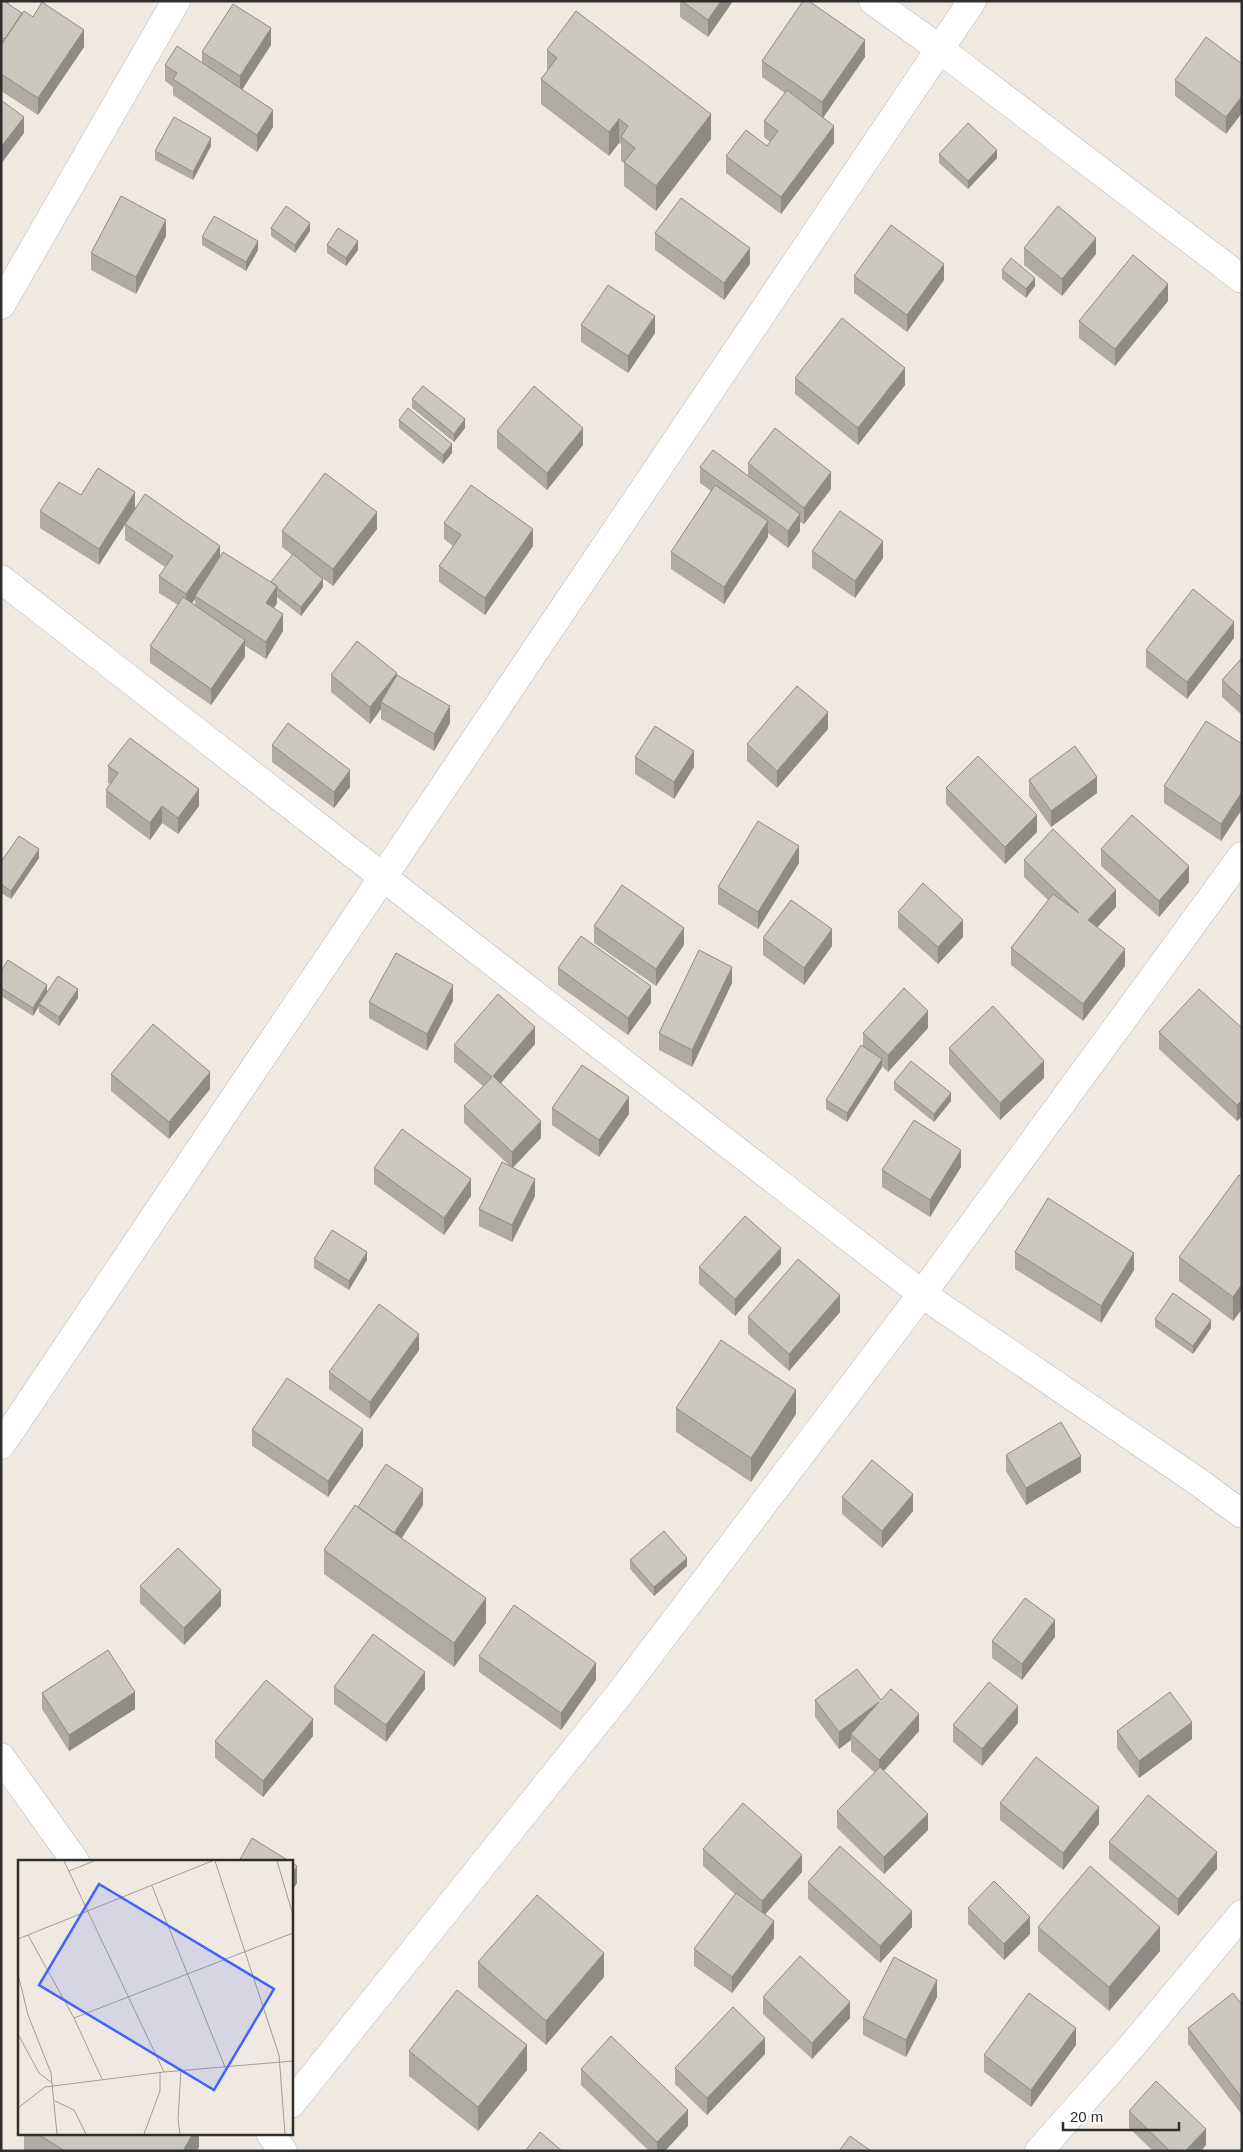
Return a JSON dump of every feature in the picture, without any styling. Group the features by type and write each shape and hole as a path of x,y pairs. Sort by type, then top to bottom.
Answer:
{"street":[{"path":"1,305 176,1"},
{"path":"873,1 941,50 1242,279"},
{"path":"1,1445 941,50 972,1"},
{"path":"1,579 922,1294 1194,1479 1242,1514"},
{"path":"292,2103 622,1692 922,1294 1242,856"},
{"path":"1,1757 74,1860"},
{"path":"1039,2151 1132,2046 1242,1914"},
{"path":"271,2134 283,2151"}],"building":[{"path":"1,1 22,13 5,39 1,37"},
{"path":"682,1 721,1 708,20"},
{"path":"803,1 809,1 865,40 822,102 762,61"},
{"path":"42,2 84,30 38,98 1,74 1,45 24,11 33,17"},
{"path":"233,4 271,28 240,76 202,52"},
{"path":"576,11 711,114 656,186 624,162 635,148 621,137 628,126 619,119 609,132 541,79 557,58 547,50"},
{"path":"1206,37 1242,64 1242,96 1226,117 1175,80"},
{"path":"177,46 273,110 257,135 173,79 177,73 165,65"},
{"path":"787,90 834,126 781,197 726,156 746,130 767,146 778,131 764,121"},
{"path":"1,100 24,117 1,147"},
{"path":"174,117 211,138 193,172 155,151"},
{"path":"968,123 997,150 968,181 939,154"},
{"path":"121,196 166,220 136,277 91,253"},
{"path":"681,198 750,248 724,283 655,233"},
{"path":"286,206 310,223 295,245 271,228"},
{"path":"1058,206 1096,238 1062,279 1024,248"},
{"path":"214,216 258,241 246,262 202,237"},
{"path":"891,225 944,264 907,315 854,276"},
{"path":"338,228 358,241 346,258 327,245"},
{"path":"1133,255 1168,284 1115,349 1079,321"},
{"path":"1011,258 1035,278 1026,289 1002,270"},
{"path":"608,285 655,316 628,356 581,325"},
{"path":"842,318 905,368 858,428 795,378"},
{"path":"423,386 465,419 454,434 412,399"},
{"path":"534,386 583,428 547,473 497,431"},
{"path":"408,408 452,444 443,455 399,420"},
{"path":"775,428 831,472 804,508 748,463"},
{"path":"713,450 800,514 788,531 700,467"},
{"path":"98,468 135,492 99,549 40,511 59,482 81,495"},
{"path":"325,473 377,512 333,569 282,531"},
{"path":"471,485 533,529 485,598 439,566 461,535 444,523"},
{"path":"715,485 768,521 724,587 671,552"},
{"path":"145,494 220,546 186,594 159,576 173,556 125,524"},
{"path":"840,511 883,541 855,581 812,551"},
{"path":"223,552 277,586 266,603 283,614 266,642 195,596"},
{"path":"293,554 323,579 301,607 271,582"},
{"path":"1193,589 1234,622 1187,682 1146,650"},
{"path":"183,597 245,640 211,689 150,646"},
{"path":"357,641 397,673 370,707 331,675"},
{"path":"1242,658 1242,698 1222,680"},
{"path":"397,675 450,706 434,734 381,702"},
{"path":"797,686 828,712 777,771 747,744"},
{"path":"1206,721 1242,744 1242,792 1221,824 1164,786"},
{"path":"288,723 350,770 334,792 272,745"},
{"path":"655,726 694,751 674,782 635,757"},
{"path":"130,738 199,789 178,818 162,806 150,823 106,790 118,773 108,766"},
{"path":"1075,746 1097,777 1051,811 1029,780"},
{"path":"978,756 1037,815 1005,847 946,788"},
{"path":"1132,815 1189,866 1159,901 1101,849"},
{"path":"758,821 799,846 758,912 718,887"},
{"path":"1053,829 1116,890 1088,920 1125,949 1083,1004 1011,948 1053,894 1079,913 1024,860"},
{"path":"19,836 39,849 11,891 1,884 1,862"},
{"path":"923,883 963,920 938,947 898,912"},
{"path":"622,885 684,928 656,969 594,926"},
{"path":"791,900 832,929 804,968 763,938"},
{"path":"581,936 651,986 628,1018 558,968"},
{"path":"699,950 732,967 692,1050 659,1033"},
{"path":"396,953 453,985 427,1034 369,1002"},
{"path":"8,960 47,985 33,1008 1,988 1,971"},
{"path":"58,976 78,989 59,1017 39,1004"},
{"path":"904,988 928,1011 888,1055 863,1033"},
{"path":"1199,989 1242,1028 1242,1100 1237,1105 1159,1032"},
{"path":"498,994 535,1027 493,1076 541,1121 512,1152 464,1106 492,1077 454,1045"},
{"path":"993,1006 1044,1061 1000,1103 949,1048"},
{"path":"153,1024 210,1072 169,1122 111,1074"},
{"path":"861,1045 882,1059 847,1113 826,1100"},
{"path":"911,1061 951,1093 934,1114 894,1082"},
{"path":"582,1065 629,1097 599,1140 552,1108"},
{"path":"914,1120 961,1150 930,1200 882,1170"},
{"path":"402,1129 471,1179 444,1218 374,1168"},
{"path":"502,1162 535,1179 512,1225 479,1209"},
{"path":"1239,1175 1242,1177 1242,1284 1233,1297 1179,1257"},
{"path":"1048,1198 1134,1253 1101,1306 1015,1252"},
{"path":"745,1216 781,1248 735,1299 699,1267"},
{"path":"332,1230 367,1252 349,1281 314,1259"},
{"path":"798,1259 840,1295 789,1354 748,1317"},
{"path":"1173,1293 1211,1320 1193,1346 1155,1319"},
{"path":"379,1304 419,1334 370,1402 329,1372"},
{"path":"721,1340 796,1390 751,1458 676,1408"},
{"path":"287,1378 363,1429 328,1481 252,1430"},
{"path":"1061,1422 1081,1456 1026,1488 1006,1455"},
{"path":"872,1460 913,1494 882,1531 842,1497"},
{"path":"386,1464 423,1489 394,1533 358,1507"},
{"path":"355,1505 486,1598 454,1643 324,1550"},
{"path":"664,1531 687,1558 654,1587 630,1560"},
{"path":"178,1548 221,1590 184,1628 140,1586"},
{"path":"1025,1598 1055,1620 1022,1664 992,1641"},
{"path":"514,1605 596,1663 561,1713 479,1656"},
{"path":"373,1634 425,1672 386,1725 334,1687"},
{"path":"108,1650 135,1692 69,1735 42,1693"},
{"path":"857,1669 881,1700 891,1689 919,1714 879,1760 851,1734 879,1702 839,1732 815,1700"},
{"path":"266,1680 313,1719 263,1781 215,1741"},
{"path":"989,1682 1018,1706 982,1749 953,1725"},
{"path":"1170,1692 1192,1722 1139,1761 1117,1731"},
{"path":"1036,1757 1099,1807 1063,1853 1000,1803"},
{"path":"880,1767 928,1814 884,1857 837,1811"},
{"path":"1148,1795 1217,1852 1178,1899 1109,1842"},
{"path":"743,1803 802,1855 762,1901 703,1849"},
{"path":"252,1838 287,1860 240,1860"},
{"path":"840,1846 912,1911 880,1946 808,1882"},
{"path":"292,1863 297,1866 292,1875"},
{"path":"1090,1866 1160,1927 1109,1987 1038,1927"},
{"path":"994,1881 1030,1917 1004,1944 968,1908"},
{"path":"736,1893 774,1921 732,1977 694,1949"},
{"path":"537,1895 604,1953 546,2021 478,1962"},
{"path":"800,1956 850,2002 812,2043 763,1997"},
{"path":"894,1957 937,1980 906,2040 863,2018"},
{"path":"457,1990 527,2045 478,2107 409,2051"},
{"path":"1029,1993 1076,2028 1031,2090 984,2055"},
{"path":"1233,1993 1242,2005 1242,2098 1188,2028"},
{"path":"733,2007 765,2038 707,2098 675,2068"},
{"path":"611,2036 688,2110 657,2142 581,2069"},
{"path":"1156,2081 1206,2129 1185,2151 1170,2151 1129,2111"},
{"path":"540,2132 562,2151 525,2151"},
{"path":"38,2134 192,2134 183,2151 65,2151"},
{"path":"850,2136 871,2151 839,2151"}]}
